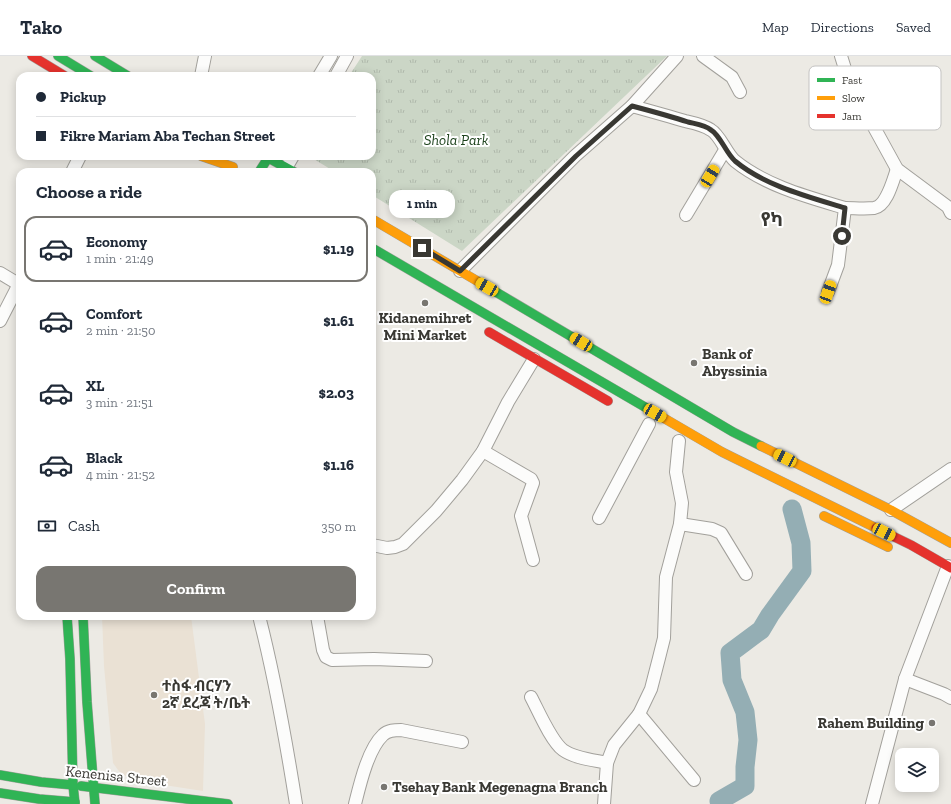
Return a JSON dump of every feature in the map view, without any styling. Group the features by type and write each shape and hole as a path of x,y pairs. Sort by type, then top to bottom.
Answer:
{"main road":[{"path":"32,56 58,72"},
{"path":"58,56 84,72"},
{"path":"95,56 121,72"},
{"path":"213,160 233,167"},
{"path":"225,160 233,167"},
{"path":"272,160 285,168"},
{"path":"376,220 460,271 728,442 891,510 951,544"},
{"path":"376,250 728,442 949,567"},
{"path":"480,326 534,359 615,405"},
{"path":"817,512 858,534 898,551"},
{"path":"910,553 923,552"},
{"path":"67,620 70,658 73,785 87,803 94,787 87,702 83,620"},
{"path":"70,658 85,657"},
{"name":"Kenenisa Street","path":"0,775 41,782 94,787 228,804"},
{"name":"Kenenisa Street","path":"0,793 39,799 87,803"}],"street":[{"path":"202,72 205,56"},
{"path":"321,72 331,56"},
{"path":"460,271 576,156 632,106 677,56"},
{"path":"703,56 732,77 740,92"},
{"path":"841,56 844,66"},
{"path":"337,72 341,59"},
{"path":"632,106 699,124 712,130 725,150 735,161 775,185 845,208 875,208 880,205 885,200 897,169"},
{"path":"876,130 897,169 948,207 951,213"},
{"path":"686,215 725,150"},
{"path":"828,292 838,265 845,208"},
{"path":"0,273 16,282"},
{"path":"0,322 16,292"},
{"path":"376,546 387,548 403,544 436,511 483,452 508,402 534,359"},
{"path":"599,518 649,424"},
{"path":"604,804 607,763 614,745 639,714 652,689 664,638 666,576 680,524 682,503 676,472 680,441"},
{"path":"483,452 531,479 533,483 521,516 532,560"},
{"path":"891,510 951,469"},
{"path":"680,524 712,529 721,533 746,574"},
{"path":"872,804 905,679 949,567"},
{"path":"260,620 276,688 296,804"},
{"path":"318,620 323,650 326,657 332,660 374,659 426,661"},
{"path":"905,679 951,698"},
{"path":"531,696 556,744 564,750 579,756 607,763"},
{"path":"639,714 694,780"},
{"path":"355,804 359,786 368,760 384,734 391,730 401,730 462,742"}],"shaded area":[{"name":"ተስፋ ብርሃን 2ኛ ደረጃ ት/ቤት","path":"102,620 192,620 205,724 203,791 138,781 121,774 113,763 104,666"}],"green space":[{"name":"Shola Park","path":"362,56 667,56 462,251 376,197 376,168 328,168 316,160 376,160 376,72 352,72"}],"waterway":[{"path":"720,804 719,801 745,786 745,767 748,740 745,712 732,680 730,653 761,630 802,571 801,543 792,509"}],"traffic: fast":[{"path":"58,56 84,72"},
{"path":"95,56 121,72"},
{"path":"262,168 267,160"},
{"path":"272,160 287,168"},
{"path":"376,250 662,417"},
{"path":"484,285 733,432 761,446"},
{"path":"67,620 70,659 73,785 75,804"},
{"path":"83,620 87,702 95,804"},
{"path":"0,775 41,782 73,785"},
{"path":"81,786 228,804"},
{"path":"0,793 39,799 75,802"}],"traffic: slow":[{"path":"213,160 233,167"},
{"path":"376,221 484,285"},
{"path":"662,417 722,452 876,528"},
{"path":"761,446 891,510 951,543"},
{"path":"824,516 888,547"}],"traffic: jam":[{"path":"32,56 58,72"},
{"path":"489,332 608,401"},
{"path":"876,528 911,545 951,568"}],"place":[{"name":"Kidanemihret Mini Market","path":"425,303"},
{"name":"Bank of Abyssinia","path":"694,363"},
{"name":"ተስፋ ብርሃን 2ኛ ደረጃ ት/ቤት","path":"154,695"},
{"name":"Rahem Building","path":"932,723"},
{"name":"Tsehay Bank Megenagna Branch","path":"384,787"}],"district":[{"name":"የካ","path":"772,219"}],"route":[{"path":"422,248 460,271 576,156 632,106 699,124 712,130 725,150 735,161 751,171 775,185 845,208 842,236"}]}
